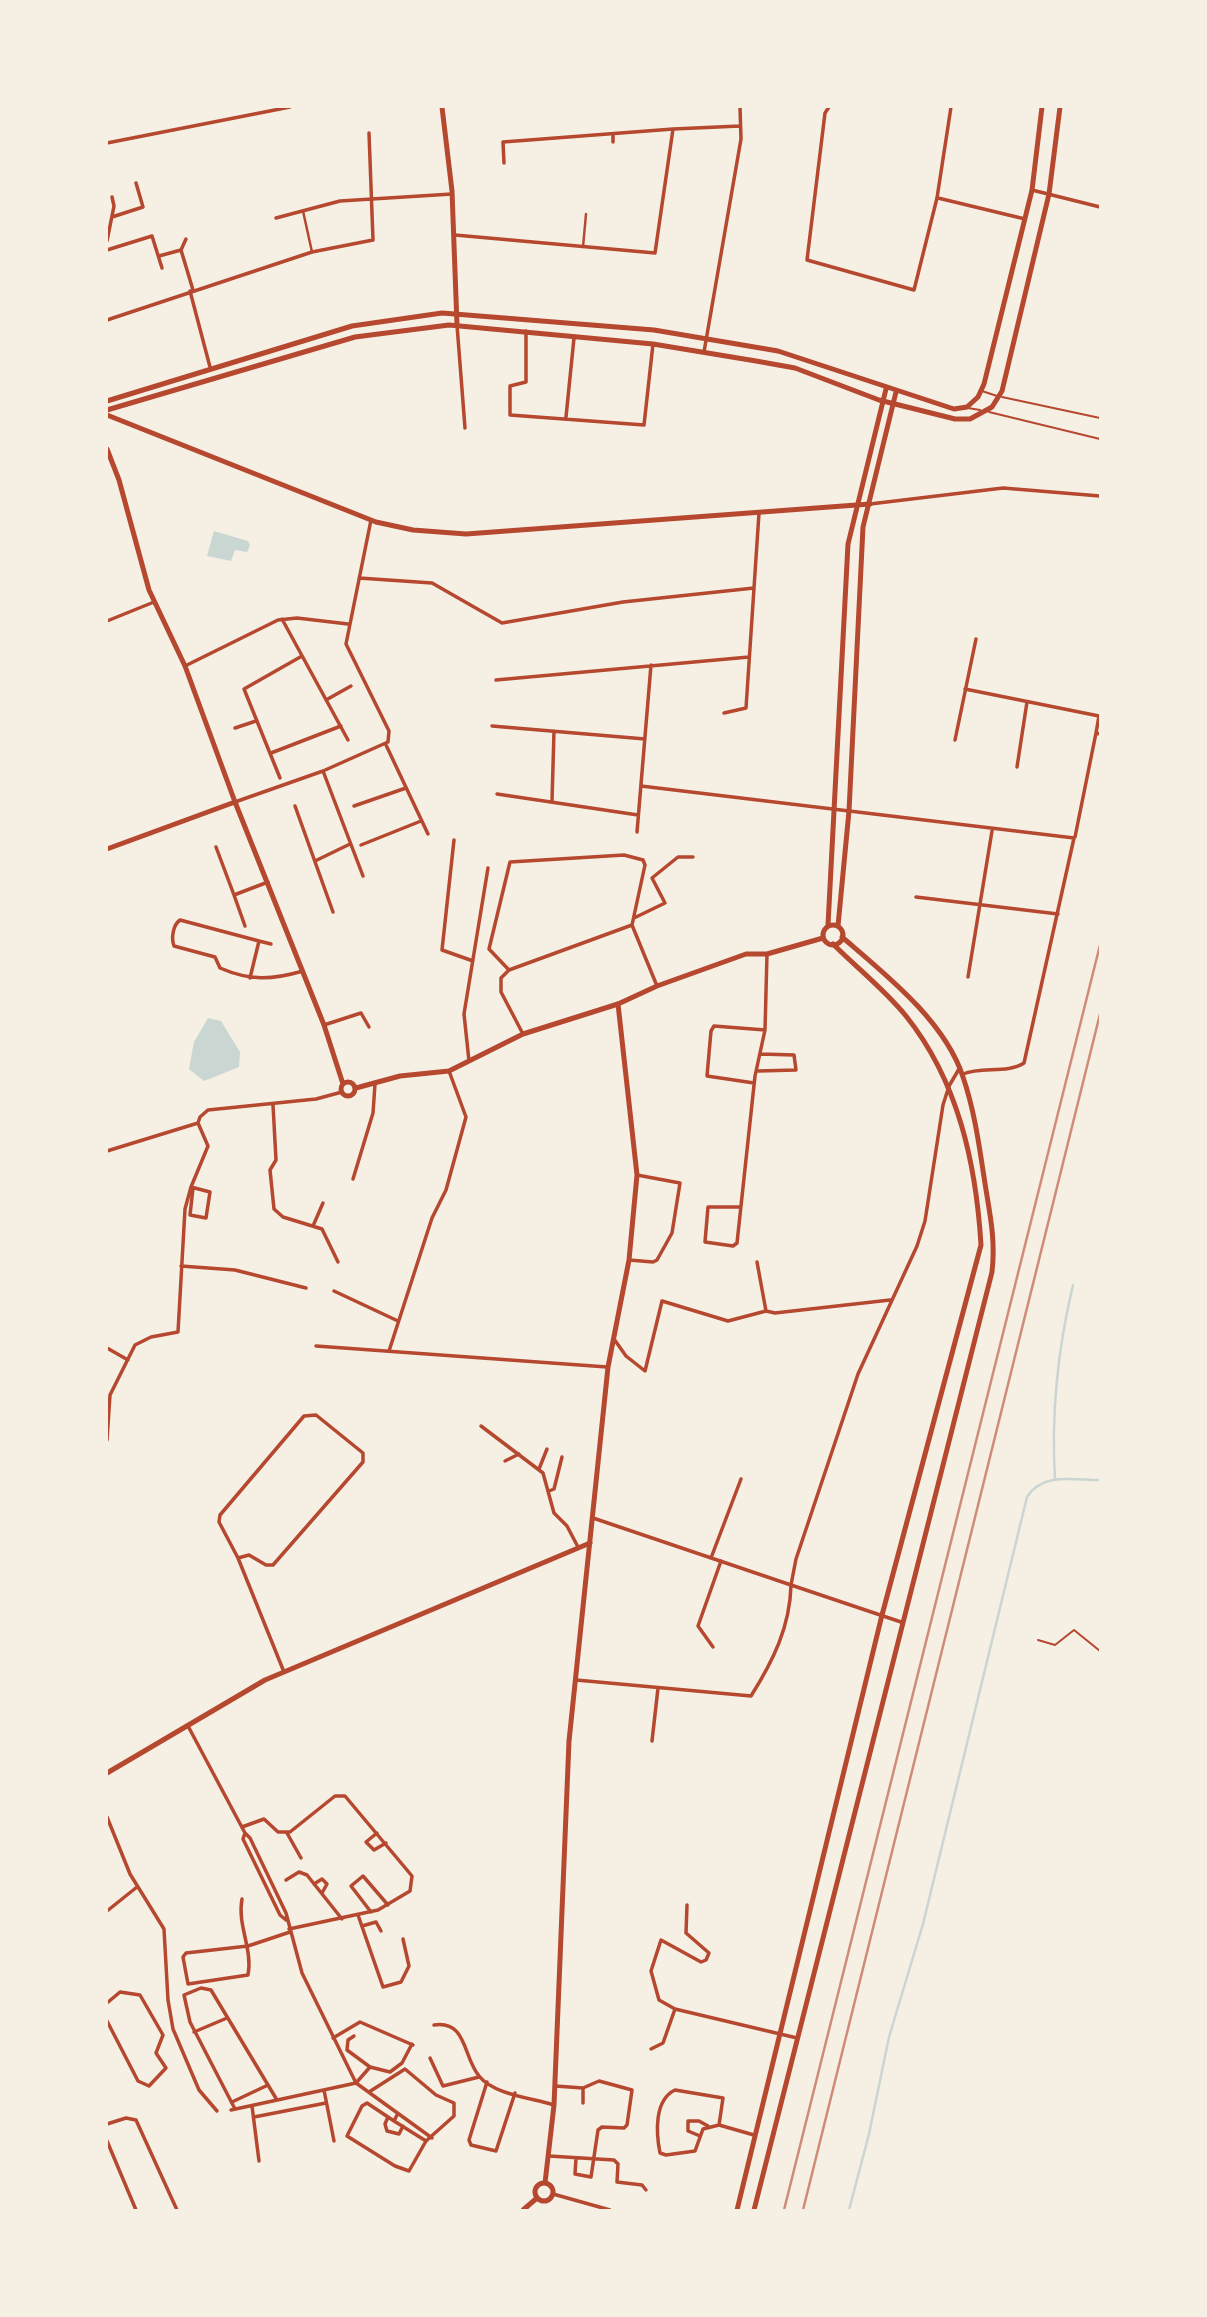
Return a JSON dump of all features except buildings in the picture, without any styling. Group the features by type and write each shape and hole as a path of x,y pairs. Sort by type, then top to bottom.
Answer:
{"street":[{"path":"255,107 256,113"},
{"path":"107,143 290,107"},
{"path":"442,107 455,235 457,325 465,428"},
{"path":"704,352 741,139 740,107"},
{"path":"829,107 825,113 807,260 914,290 937,198 951,107"},
{"path":"107,401 210,367 361,324 457,313 654,330 778,351 896,392 954,409 967,407 981,391 1025,219 1032,190 1042,107"},
{"path":"107,410 355,337 457,325 653,344 794,368 881,401 955,419 970,419 992,407 1000,397 1049,194 1060,107"},
{"path":"504,163 503,142 740,126"},
{"path":"455,235 655,253 673,129"},
{"path":"107,320 312,252 373,240 369,133"},
{"path":"613,135 613,142"},
{"path":"112,217 144,207 136,183"},
{"path":"1032,190 1100,207"},
{"path":"276,218 340,201 452,194"},
{"path":"107,241 112,217 112,197"},
{"path":"937,198 1025,219"},
{"path":"303,211 312,252"},
{"path":"583,247 586,214"},
{"path":"107,250 152,236 162,268"},
{"path":"186,239 181,250 210,367"},
{"path":"159,256 181,250"},
{"path":"849,271 850,265"},
{"path":"527,331 526,382 510,386 510,415 644,425 653,344"},
{"path":"566,418 574,336"},
{"path":"823,938 823,932 828,925 848,544 886,389"},
{"path":"754,2210 992,1265 995,1233 961,1072 911,997 842,937 838,926 849,811 862,535 896,392"},
{"path":"107,415 371,520 413,530 466,534 870,504 1003,488 1100,496"},
{"path":"107,449 154,602 185,666 235,802 324,1025 343,1084 342,1092"},
{"path":"724,713 746,708 759,511"},
{"path":"107,849 323,771 386,745 390,737 389,731 346,645 348,624 371,520"},
{"path":"359,578 432,583 502,623 623,602 754,588"},
{"path":"107,621 154,602"},
{"path":"185,666 282,619 348,624"},
{"path":"282,619 348,740"},
{"path":"955,740 976,639"},
{"path":"280,778 256,721 245,686 302,656"},
{"path":"496,680 749,657"},
{"path":"637,832 651,665"},
{"path":"326,699 351,686"},
{"path":"576,1680 751,1696 772,1664 784,1632 796,1559 858,1374 917,1246 925,1221 949,1086 961,1072 976,1068 1018,1067 1024,1063 1098,734 1099,716 965,689"},
{"path":"1017,767 1027,702"},
{"path":"235,728 256,721"},
{"path":"270,754 341,726"},
{"path":"492,726 645,739"},
{"path":"552,802 554,731"},
{"path":"386,745 428,834"},
{"path":"323,771 363,877"},
{"path":"641,786 1074,838"},
{"path":"354,806 406,788"},
{"path":"497,794 638,815"},
{"path":"295,806 333,912"},
{"path":"361,845 421,821"},
{"path":"968,977 992,830"},
{"path":"454,840 442,950 473,961"},
{"path":"315,861 351,844"},
{"path":"216,847 245,926"},
{"path":"509,970 489,948 510,862 624,856 643,860 645,865 632,925 657,986"},
{"path":"634,918 666,903 652,878 678,857 693,857"},
{"path":"469,1061 464,1014 488,868"},
{"path":"234,895 268,882"},
{"path":"916,897 980,902 1059,914"},
{"path":"271,944 180,920 172,940 174,946 215,957 220,968 250,978 269,979 303,971"},
{"path":"523,1034 501,992 501,978 509,970 632,925"},
{"path":"828,925 838,926"},
{"path":"833,944 842,937"},
{"path":"107,1440 110,1395 135,1345 151,1337 178,1332 185,1209 208,1146 198,1123 208,1110 273,1105 342,1092 350,1096 356,1088 400,1076 449,1070 523,1034 618,1004 657,986 746,954 767,954 823,938 833,944 908,1018 949,1086 959,1110 979,1208 981,1245 882,1615 737,2210"},
{"path":"250,978 259,941"},
{"path":"740,1207 708,1207 705,1242 733,1246 737,1243 754,1083 765,1030 767,954"},
{"path":"545,2183 554,2105 569,1741 608,1367 629,1259 638,1175 618,1004"},
{"path":"324,1025 361,1013 369,1027"},
{"path":"754,1083 707,1076 711,1031 714,1026 765,1030"},
{"path":"757,1070 796,1070 794,1055 761,1054"},
{"path":"389,1351 432,1218 446,1191 466,1117 449,1070"},
{"path":"343,1084 352,1083 356,1088"},
{"path":"353,1179 373,1113 375,1084"},
{"path":"273,1105 276,1160 270,1170 274,1209 283,1217 322,1229 338,1262"},
{"path":"107,1152 198,1123"},
{"path":"629,1259 653,1262 657,1260 672,1233 680,1183 638,1175"},
{"path":"192,1187 210,1192 206,1218 190,1215 192,1187"},
{"path":"313,1226 323,1203"},
{"path":"976,1260 992,1265"},
{"path":"757,1262 766,1311"},
{"path":"181,1266 235,1270 306,1289"},
{"path":"334,1291 398,1321"},
{"path":"612,1337 626,1356 645,1371 662,1301 728,1321 766,1311 775,1313 890,1300"},
{"path":"316,1346 608,1367"},
{"path":"107,1348 128,1360"},
{"path":"238,1558 249,1555 266,1565 274,1565 363,1462 363,1453 316,1415 304,1416 220,1515 221,1525 238,1558 284,1672"},
{"path":"481,1426 544,1473 554,1496"},
{"path":"539,1469 547,1449"},
{"path":"505,1461 519,1454"},
{"path":"562,1457 551,1490 554,1513 567,1526 578,1547"},
{"path":"711,1558 741,1479"},
{"path":"593,1518 901,1622"},
{"path":"107,1773 284,1672 590,1543"},
{"path":"713,1647 698,1626 721,1561"},
{"path":"652,1741 658,1688"},
{"path":"188,1726 256,1850 286,1913 302,1973 356,2083 431,2137"},
{"path":"242,1827 264,1819 278,1832 287,1833 339,1795 345,1796 386,1843 413,1882 410,1891 371,1912 290,1930 248,1946 186,1953 183,1957 186,1983 248,1975 248,1946 239,1915 242,1899"},
{"path":"107,1817 137,1887 164,1929 168,2000 173,2029 199,2090 217,2111"},
{"path":"287,1833 301,1858"},
{"path":"377,1833 366,1842 367,1845 374,1850 386,1843"},
{"path":"286,1880 299,1872 314,1884 342,1919"},
{"path":"371,1912 351,1886 363,1876 388,1905"},
{"path":"314,1884 322,1879 327,1884 322,1893"},
{"path":"107,1911 137,1887"},
{"path":"687,1905 686,1933 708,1950 706,1960 701,1962 662,1940 651,1971 659,2000 676,2009 797,2038"},
{"path":"358,1915 383,1987 401,1982 410,1966 403,1939"},
{"path":"362,1926 378,1922 381,1931"},
{"path":"277,2100 208,1988 184,1995 194,2032 232,2102 233,2110 356,2083 370,2067"},
{"path":"107,2003 120,1992 140,1995 163,2035 155,2048 165,2064 164,2073 149,2086 141,2085 107,2022"},
{"path":"651,2049 663,2043 676,2009"},
{"path":"194,2032 227,2018"},
{"path":"334,2038 360,2022 412,2045 402,2063 386,2073 370,2067 347,2050 348,2040 354,2036"},
{"path":"434,2025 444,2024 457,2030 480,2077 487,2082 554,2105"},
{"path":"430,2058 443,2086 480,2077"},
{"path":"369,2092 395,2073 410,2070 436,2095 455,2106 454,2116 426,2141 412,2169 406,2171 346,2136 365,2104 426,2141"},
{"path":"555,2086 583,2088 599,2081 632,2090 627,2125 624,2128 600,2127 590,2177 575,2174 576,2158"},
{"path":"487,2082 469,2140 471,2145 496,2151 515,2093"},
{"path":"232,2102 268,2085"},
{"path":"583,2088 583,2103"},
{"path":"324,2090 334,2141"},
{"path":"708,2126 692,2153 660,2152 659,2109 671,2091 723,2098 719,2125"},
{"path":"254,2117 326,2104"},
{"path":"252,2106 259,2161"},
{"path":"394,2121 397,2115"},
{"path":"388,2117 385,2123 387,2131 399,2134 403,2126"},
{"path":"107,2124 126,2118 136,2120 177,2210"},
{"path":"701,2136 688,2131 688,2121 699,2121 708,2126 719,2125 756,2135"},
{"path":"107,2141 136,2210"},
{"path":"549,2156 614,2160 618,2164 617,2182 642,2185 646,2190"},
{"path":"545,2183 550,2186 553,2194"},
{"path":"523,2210 537,2198 537,2187 545,2183"},
{"path":"537,2198 548,2200 553,2194"},
{"path":"553,2194 610,2210"}],"lane":[{"path":"981,391 1100,418"},
{"path":"967,407 1100,439"},
{"path":"1038,1640 1055,1644 1074,1630 1100,1651"}],"shaded area":[{"path":"214,531 248,541 250,545 247,552 235,550 231,561 207,556"},
{"path":"208,1018 221,1021 240,1052 239,1067 204,1081 189,1069 194,1042"}],"waterway":[{"path":"1055,1479 1057,1381 1073,1285"},
{"path":"849,2210 869,2134 889,2037 923,1924 1027,1497 1033,1489 1050,1481 1100,1480"}],"railway":[{"path":"784,2210 1100,945"},
{"path":"803,2210 1100,1014"}]}
